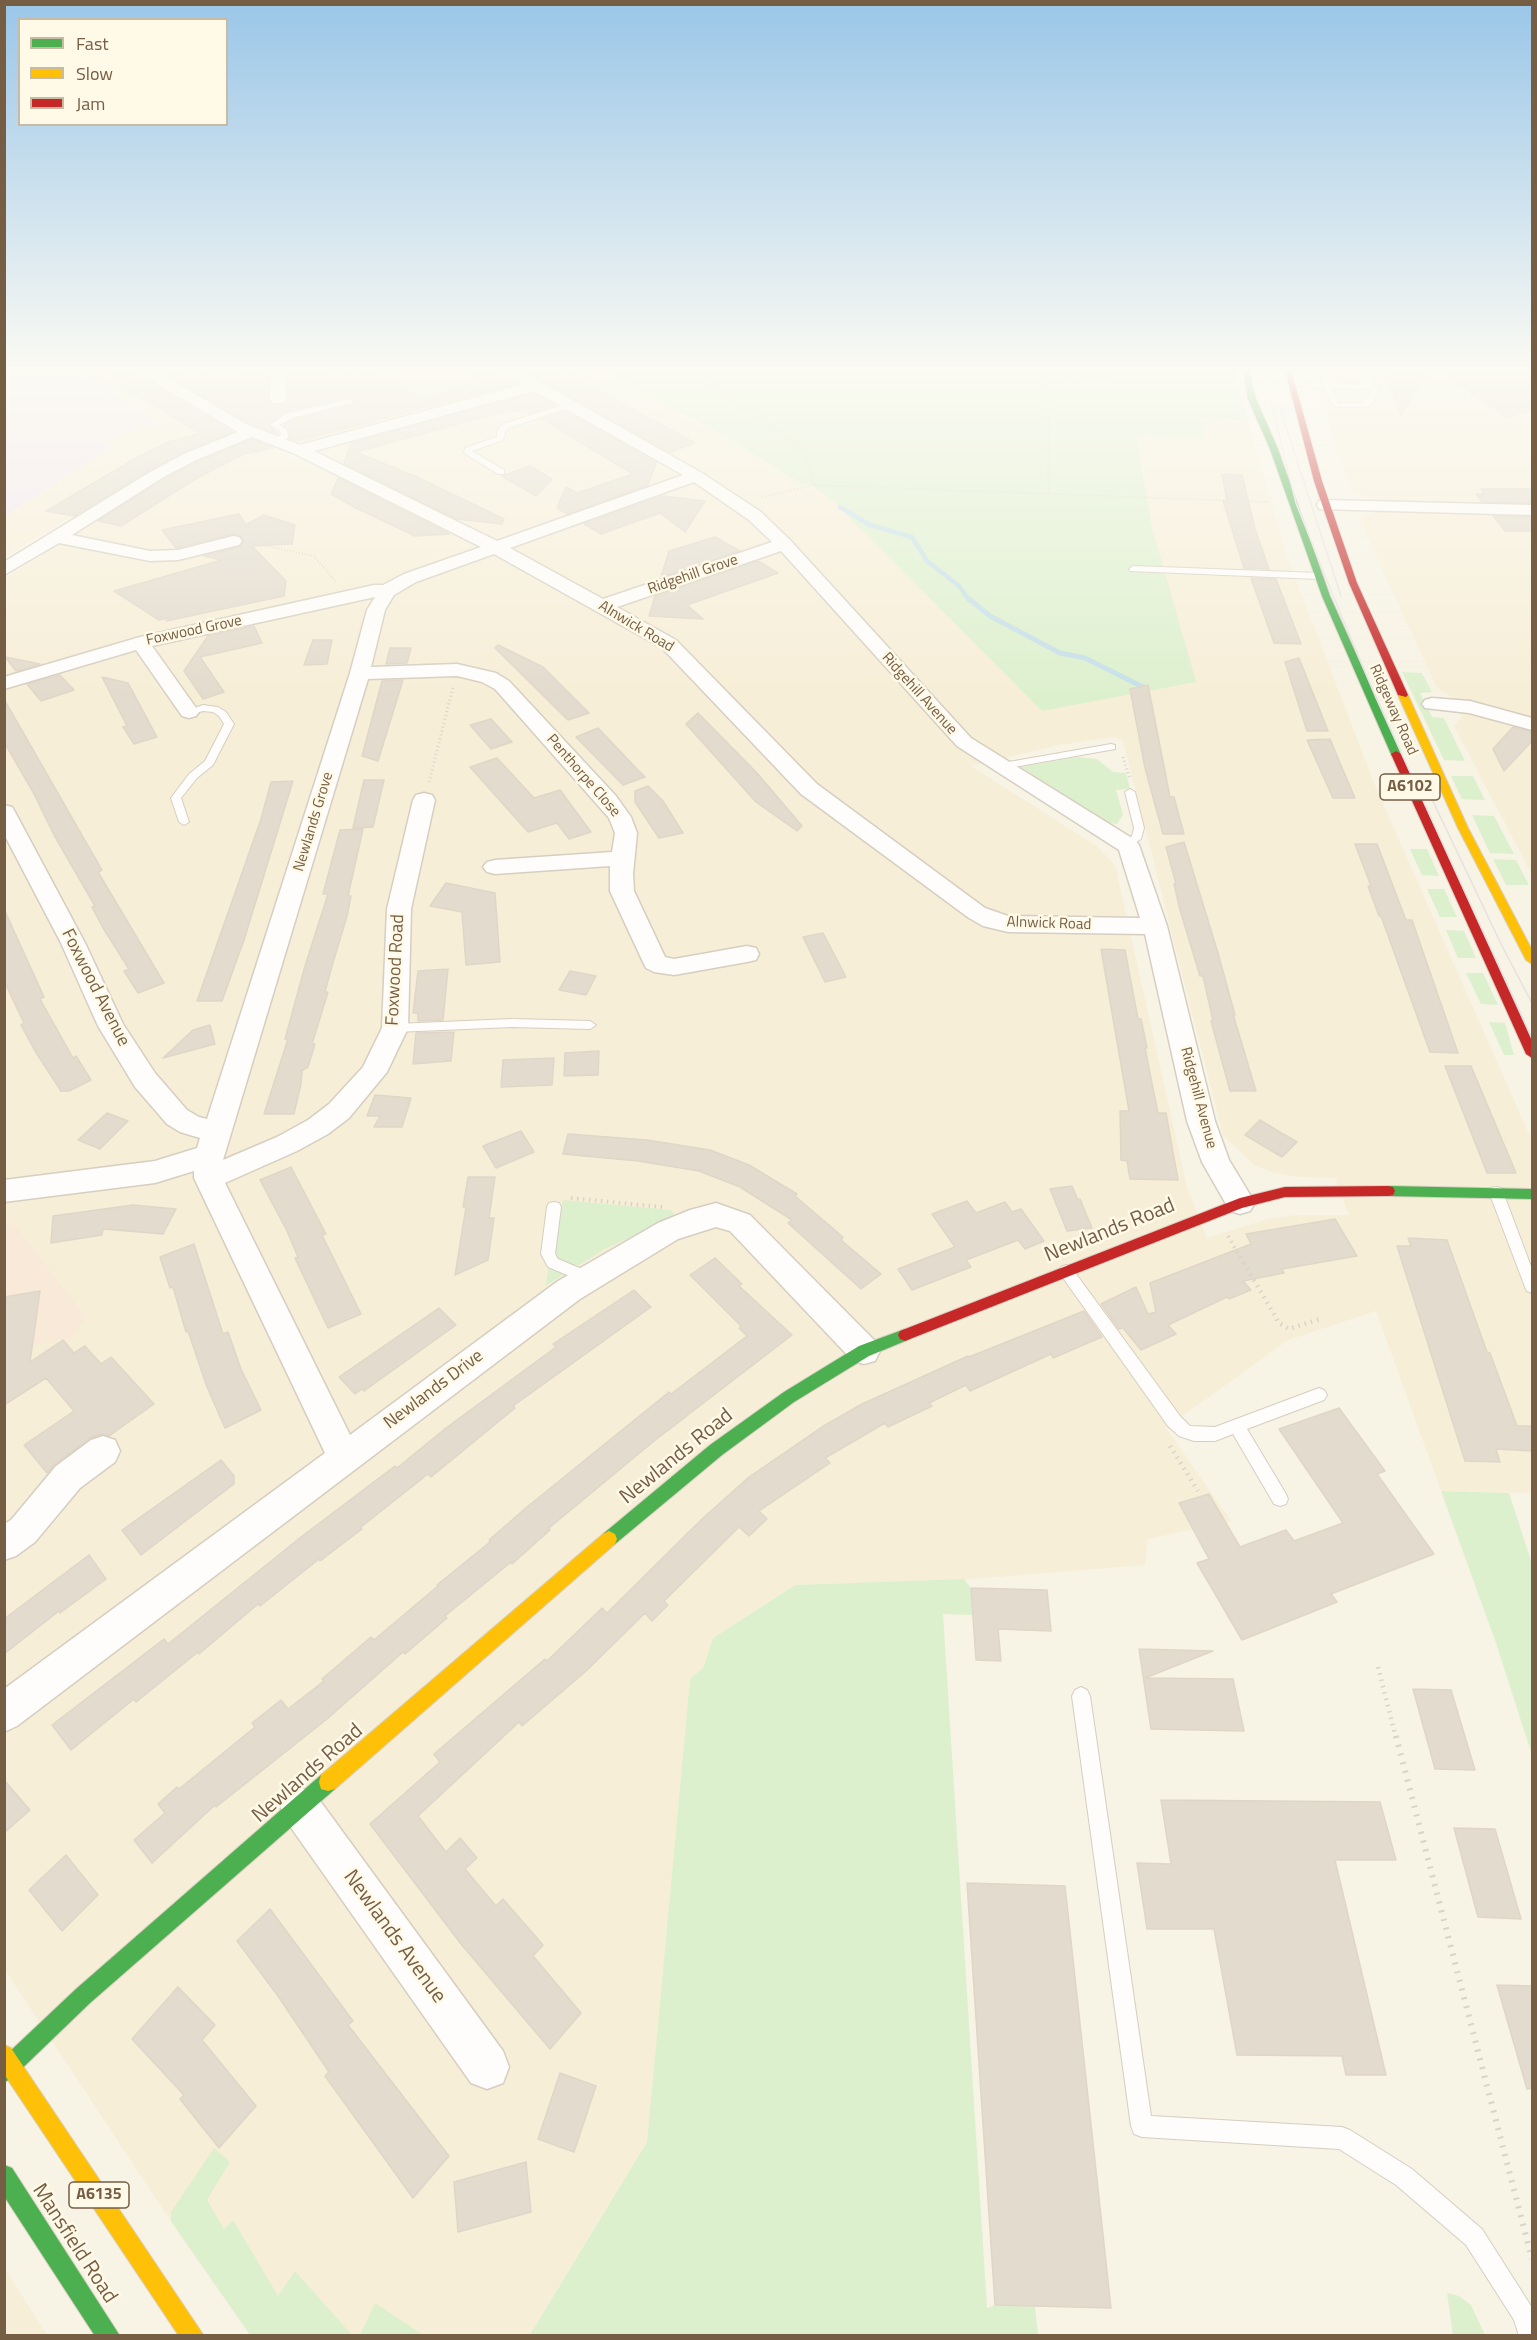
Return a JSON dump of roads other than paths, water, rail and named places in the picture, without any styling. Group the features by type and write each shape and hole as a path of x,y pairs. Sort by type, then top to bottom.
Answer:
{"main road":[{"name":"Ridgeway Road","path":"1284,479 1318,576 1380,721 1533,1054"},
{"name":"Ridgeway Road","path":"1319,479 1353,583 1405,702 1463,828 1533,960"},
{"name":"Newlands Road","path":"7,2064 599,1547 716,1450 789,1397 864,1351 1215,1212 1285,1192 1320,1190 1533,1194"},
{"name":"A6135","path":"7,2064 193,2336"},
{"name":"Mansfield Road","path":"4,2176 109,2336"}],"street":[{"path":"4,570 149,479"},
{"name":"Alnwick Road","path":"358,479 495,547 675,649 809,789 976,912 992,920 1008,924 1155,926"},
{"path":"387,591 410,578 687,479"},
{"name":"Ridgehill Avenue","path":"701,479 755,516 784,544 956,735 1127,845 1131,850 1155,926 1201,1121 1216,1162 1240,1203"},
{"path":"1326,505 1533,510"},
{"path":"56,537 150,556 178,555 233,541"},
{"name":"Ridgehill Grove","path":"602,606 784,544"},
{"name":"Foxwood Grove","path":"4,683 140,643 374,591 387,591"},
{"name":"Newlands Grove","path":"211,1157 360,674 376,610 387,591"},
{"path":"140,643 189,712"},
{"name":"Penthorpe Close","path":"360,674 458,670 489,677 502,685 620,817 626,833 621,874 622,891 655,962 674,968 747,954"},
{"path":"1432,705 1470,707 1533,724"},
{"name":"Foxwood Road","path":"4,1191 155,1172 211,1157 287,1144 318,1127 339,1111 375,1072 395,1028 399,909 424,800"},
{"name":"Foxwood Avenue","path":"4,812 73,943 111,1026 145,1080 177,1116 190,1125 204,1129 211,1157"},
{"path":"495,867 624,858"},
{"path":"211,1157 344,1457"},
{"name":"Newlands Drive","path":"4,1713 569,1290 628,1254 679,1227 714,1215 740,1223 864,1351"},
{"path":"4,1544 23,1531 68,1477 103,1450"},
{"name":"Newlands Avenue","path":"301,1808 487,2067"}],"lane":[{"path":"1133,569 1318,576"},
{"path":"184,822 176,798 193,776 209,763 229,724 223,714 214,710 203,708 189,712"},
{"path":"1003,766 1111,747"},
{"path":"1127,845 1137,837 1139,828 1130,792"},
{"path":"395,1028 512,1023 590,1024"},
{"path":"1496,1192 1533,1287"},
{"path":"554,1207 548,1254 554,1263 589,1278"},
{"path":"1066,1272 1169,1414 1185,1431 1194,1434 1215,1434 1319,1395"},
{"path":"1237,1427 1280,1499"},
{"path":"1082,1696 1142,2126 1342,2138 1404,2177 1474,2237 1523,2314 1531,2336"}],"waterway":[{"path":"840,507 870,525 912,537 927,561 959,586 969,600"},
{"path":"968,598 990,616 1060,653 1085,658 1143,687"}],"tram line":[{"path":"1290,479 1296,503 1376,698 1532,1038"},
{"path":"1303,479 1341,596"},
{"path":"1429,793 1502,946 1532,1003"}]}
